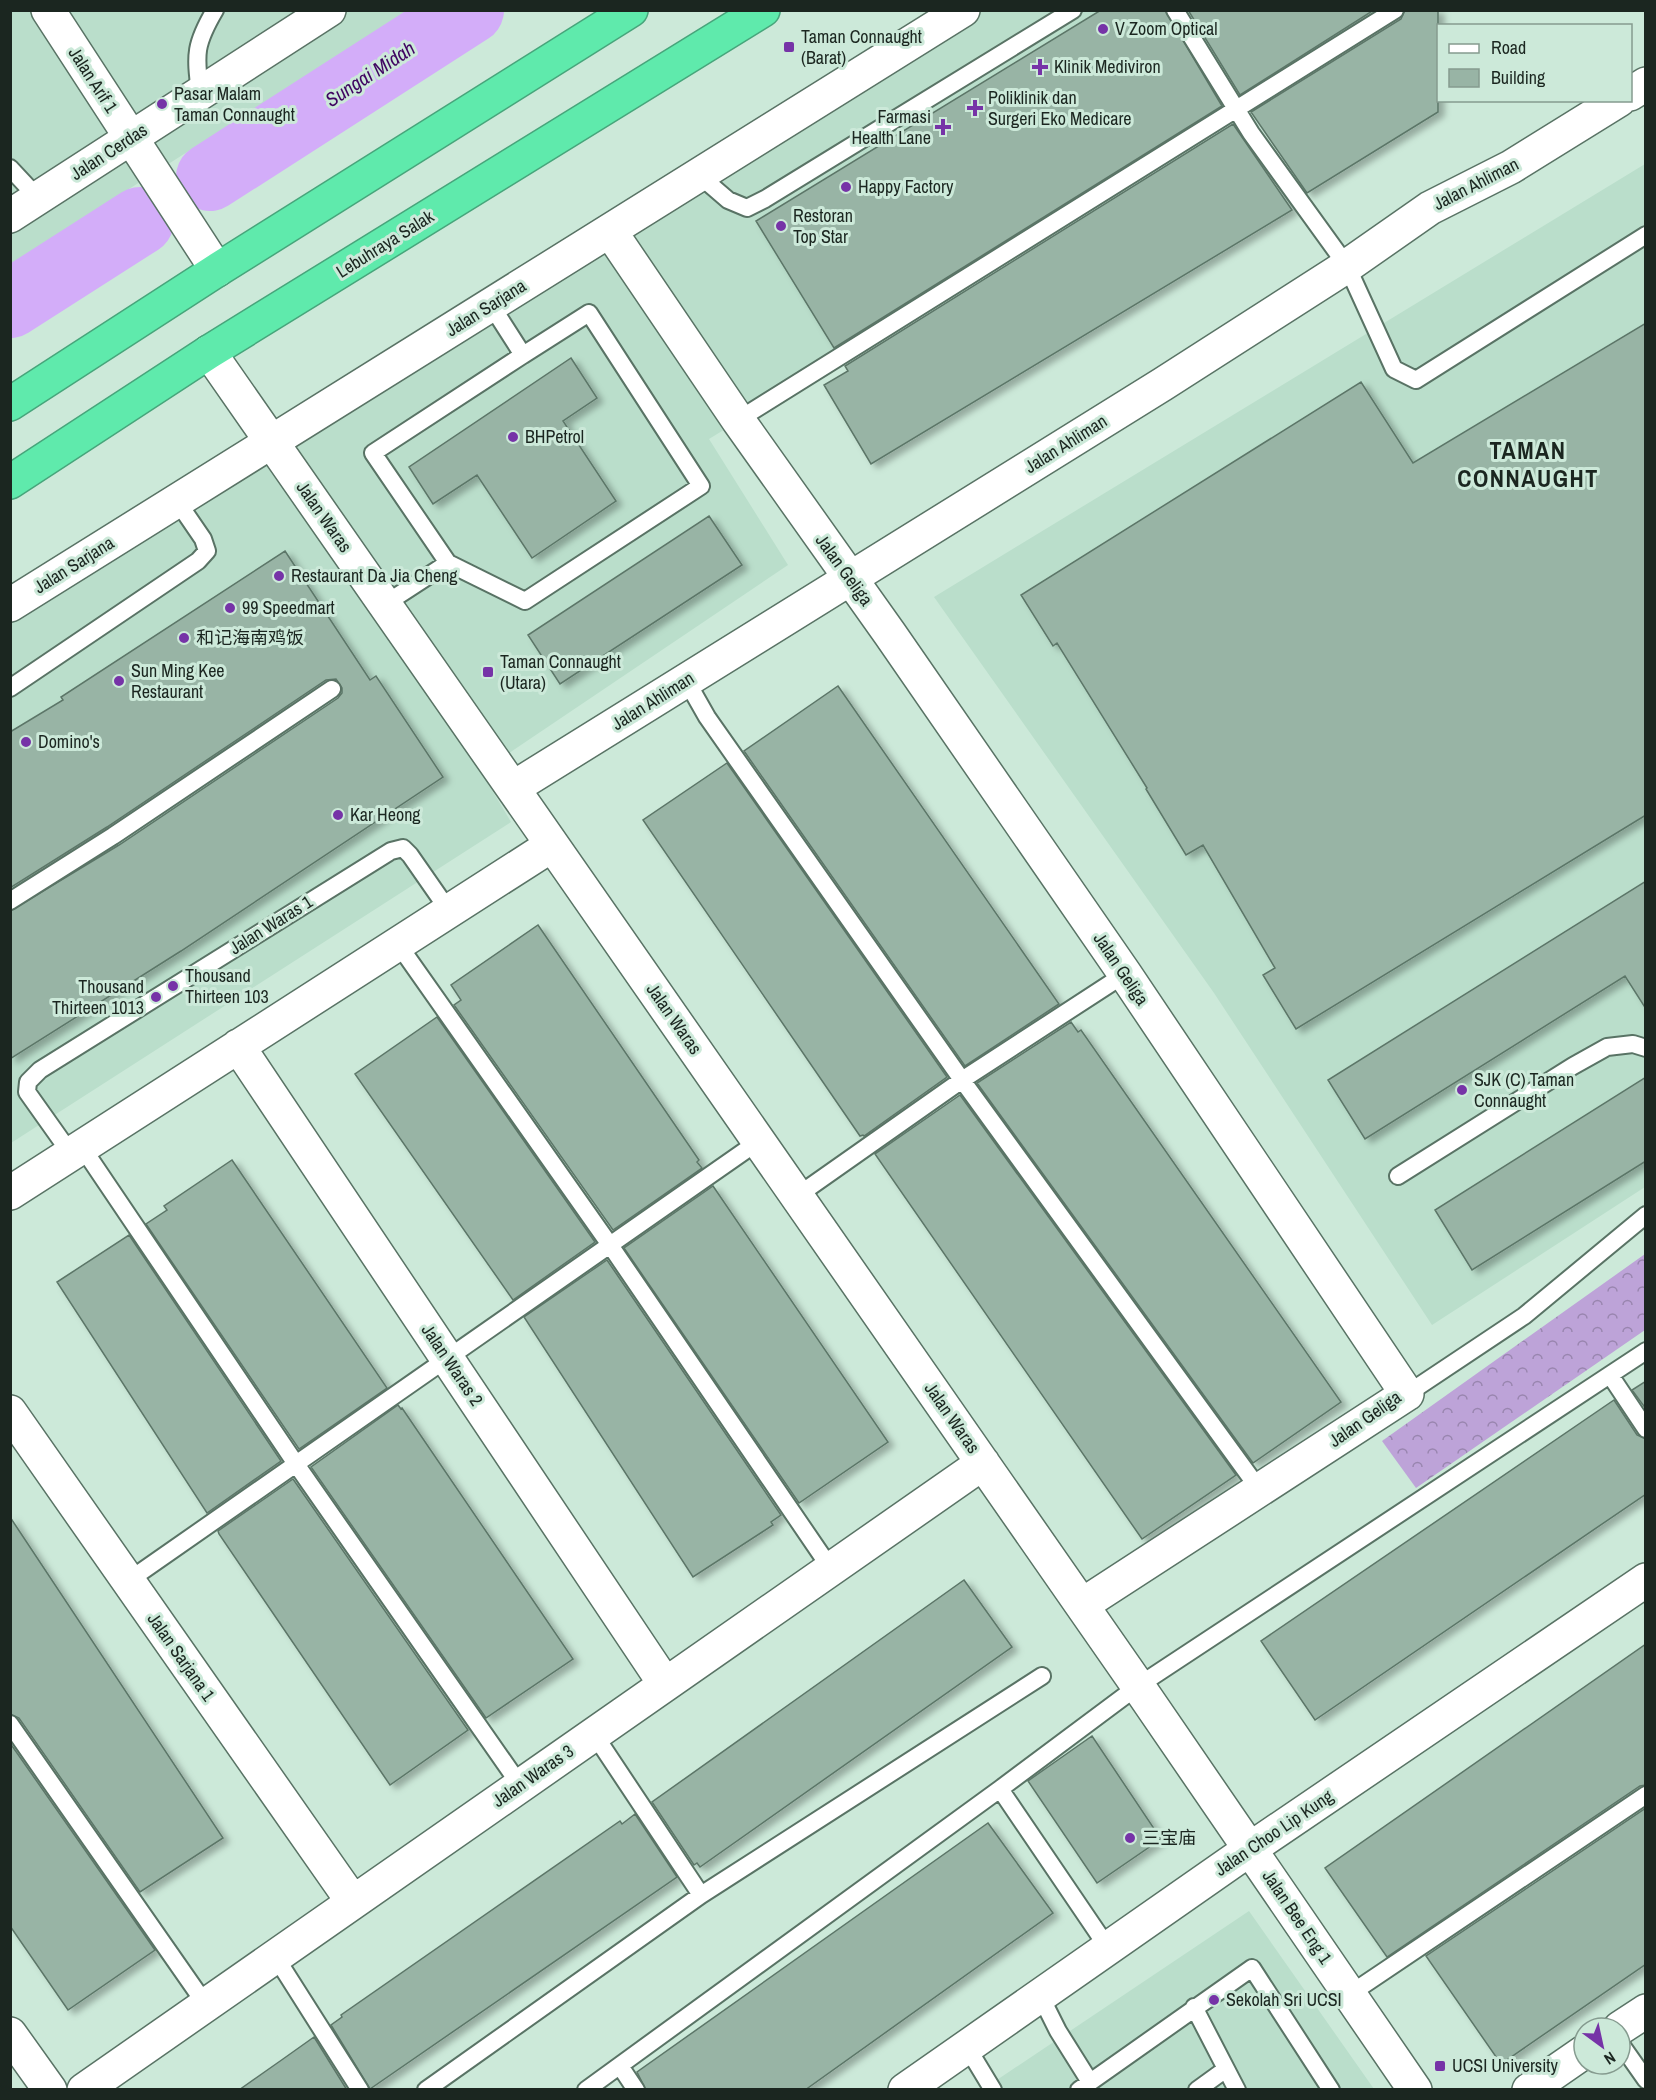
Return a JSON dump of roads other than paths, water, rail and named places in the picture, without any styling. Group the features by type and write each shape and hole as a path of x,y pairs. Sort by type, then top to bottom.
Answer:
{"highway":[{"path":"10,404 216,270 631,10"},
{"name":"Lebuhraya Salak","path":"10,482 209,352 763,10"}],"street":[{"name":"Jalan Arif 1","path":"48,10 216,270"},
{"name":"Jalan Cerdas","path":"10,216 329,10"},
{"name":"Jalan Sarjana","path":"10,605 963,10"},
{"path":"1632,93 1646,84"},
{"name":"Jalan Ahliman","path":"513,788 1163,384 1347,266 1430,208 1511,167 1616,102"},
{"name":"Jalan Geliga","path":"610,231 738,420 1125,974 1407,1394 1082,1605"},
{"name":"Jalan Waras","path":"209,352 1138,1686"},
{"path":"10,1193 552,845"},
{"name":"Jalan Waras 2","path":"238,1046 665,1684"},
{"name":"Jalan Sarjana 1","path":"10,1412 352,1902"},
{"name":"Jalan Waras 3","path":"84,2090 983,1463"},
{"name":"Jalan Choo Lip Kung","path":"905,2090 1250,1849 1646,1580"},
{"name":"Jalan Bee Eng 1","path":"1138,1686 1415,2090"},
{"path":"1632,2020 1646,2011"},
{"path":"10,2034 50,2090"},
{"path":"1529,2090 1572,2060"}],"lane":[{"path":"200,92 196,61 201,34 215,10"},
{"path":"699,175 729,200 747,208 1073,10"},
{"path":"1175,10 1251,133 1347,266 1394,369 1416,380 1646,235"},
{"path":"738,420 1395,10"},
{"path":"10,168 38,198"},
{"path":"491,305 523,355"},
{"path":"589,313 701,486 525,601 448,563 373,453 589,313"},
{"path":"10,688 198,561 207,551 203,539 177,501"},
{"path":"385,604 448,563"},
{"path":"686,680 707,717 962,1080 1259,1489"},
{"path":"10,901 123,829 332,689"},
{"name":"Jalan Waras 1","path":"76,1151 27,1092 28,1082 40,1070 391,851 403,848 410,855 449,911"},
{"path":"398,944 610,1245 831,1569"},
{"path":"797,1196 962,1080 1125,974"},
{"path":"1398,1176 1607,1047 1633,1044 1646,1048"},
{"path":"128,1581 759,1141"},
{"path":"76,1151 520,1785"},
{"path":"1407,1394 1524,1316 1646,1215"},
{"path":"586,2090 1138,1686 1646,1351"},
{"path":"1610,1375 1646,1429"},
{"path":"426,2090 701,1895 1042,1677"},
{"path":"10,1724 206,2005"},
{"path":"594,1734 701,1895"},
{"path":"1000,1789 1108,1948"},
{"path":"1350,1994 1646,1795"},
{"path":"275,1956 360,2090"},
{"path":"1040,1995 1084,2086 1252,1968 1331,2090"},
{"path":"1194,2007 1237,2090"},
{"path":"967,2047 993,2090"},
{"path":"1632,2060 1646,2080"},
{"path":"620,2066 636,2090"},
{"path":"1197,2090 1226,2069"}],"waterway":[{"name":"Sungai Midah","path":"210,177 470,10"},
{"name":"Sungai Midah","path":"10,304 140,221"}],"place":[{"name":"V Zoom Optical","path":"1103,29"},
{"name":"Taman Connaught (Barat)","path":"789,47"},
{"name":"Klinik Mediviron","path":"1040,67"},
{"name":"Pasar Malam Taman Connaught","path":"162,104"},
{"name":"Poliklinik dan Surgeri Eko Medicare","path":"975,108"},
{"name":"Farmasi Health Lane","path":"943,127"},
{"name":"Happy Factory","path":"846,187"},
{"name":"Restoran Top Star","path":"781,226"},
{"name":"BHPetrol","path":"513,437"},
{"name":"Restaurant Da Jia Cheng","path":"279,576"},
{"name":"99 Speedmart","path":"230,608"},
{"name":"和记海南鸡饭","path":"184,638"},
{"name":"Taman Connaught (Utara)","path":"488,672"},
{"name":"Sun Ming Kee Restaurant","path":"119,681"},
{"name":"Domino's","path":"26,742"},
{"name":"Kar Heong","path":"338,815"},
{"name":"Thousand Thirteen 103","path":"173,986"},
{"name":"Thousand Thirteen 1013","path":"156,997"},
{"name":"SJK (C) Taman Connaught","path":"1462,1090"},
{"name":"三宝庙","path":"1130,1838"},
{"name":"Sekolah Sri UCSI","path":"1214,2000"},
{"name":"UCSI University","path":"1440,2066"}],"district":[{"name":"TAMAN CONNAUGHT","path":"1528,465"}]}
